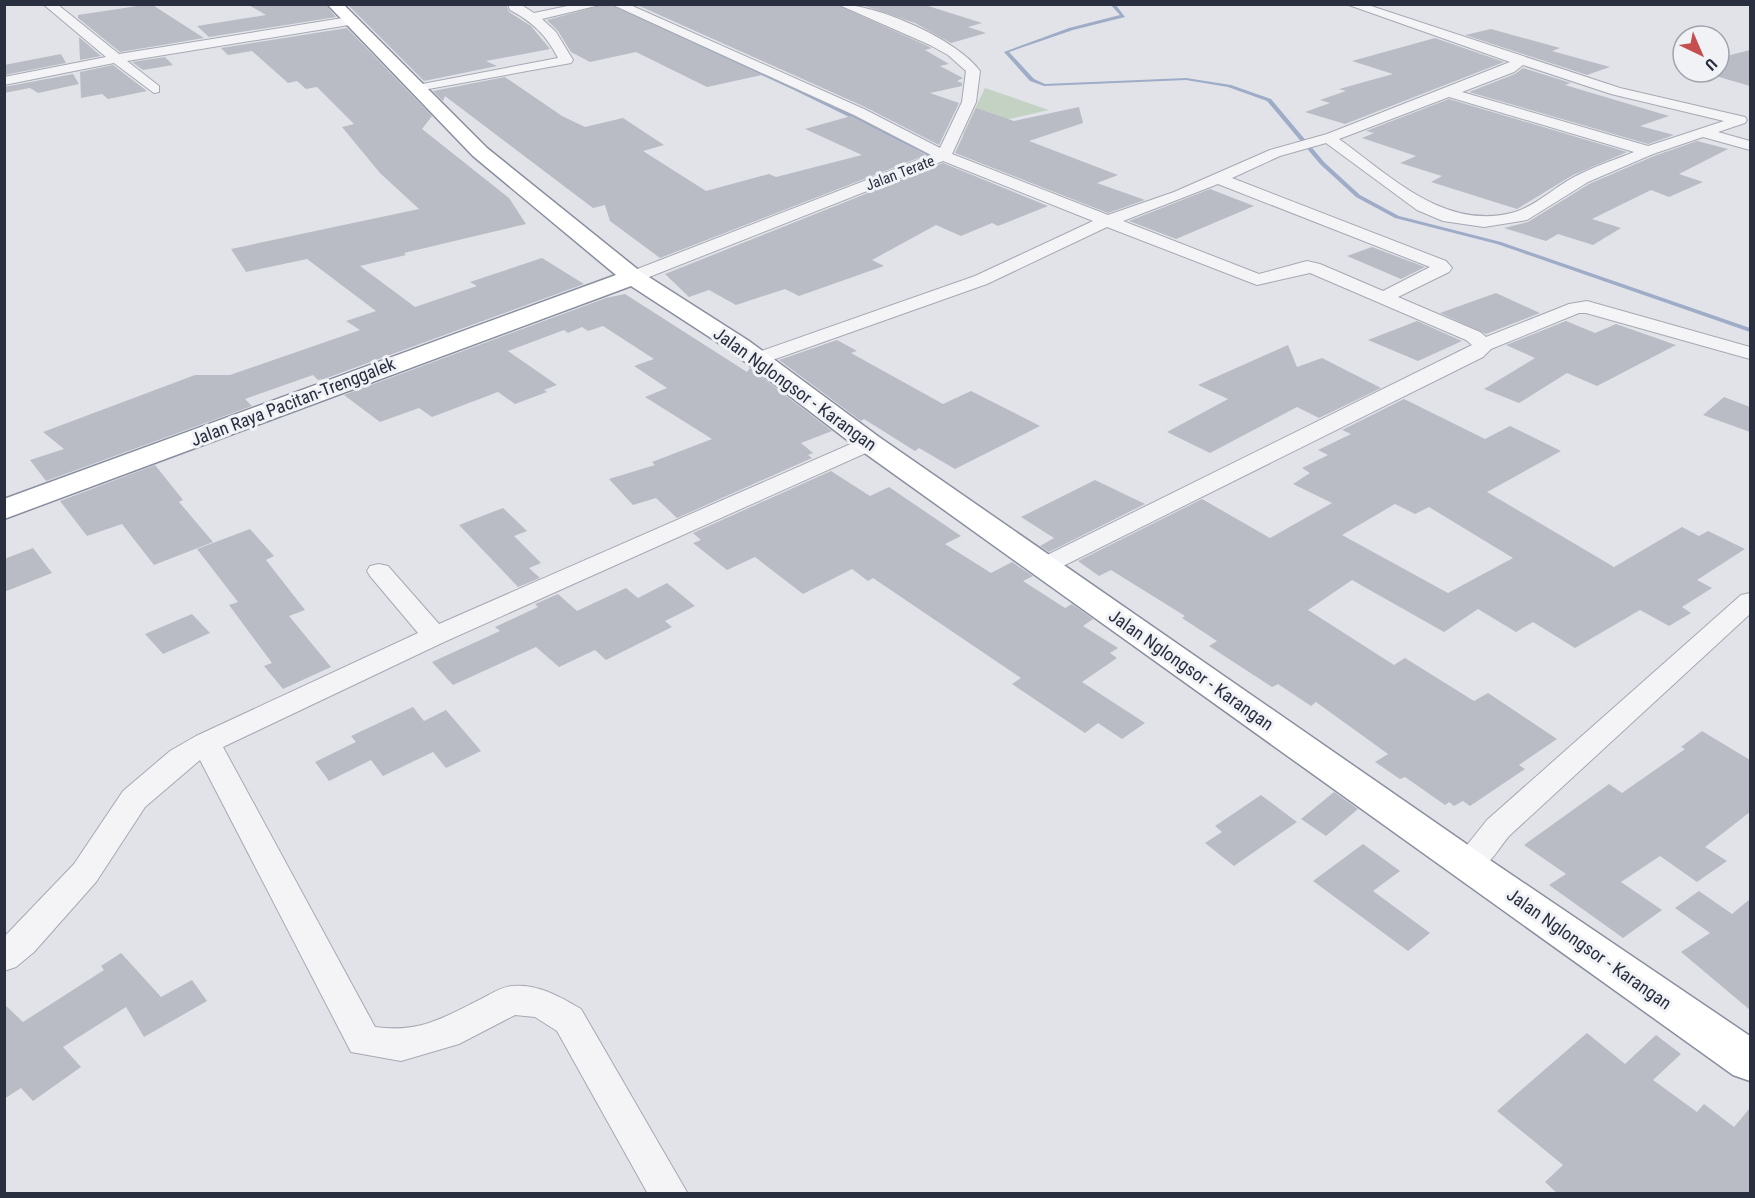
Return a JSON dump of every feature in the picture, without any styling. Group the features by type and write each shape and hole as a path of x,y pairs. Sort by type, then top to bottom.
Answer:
{"highway":[{"path":"343,10 417,89"},
{"name":"Jalan Nglongsor - Karangan","path":"417,89 480,152 633,277 757,359 869,443 1467,865 1750,1061"},
{"name":"Jalan Raya Pacitan-Trenggalek","path":"4,510 495,326 633,277"}],"street":[{"path":"51,6 77,4"},
{"path":"417,89 566,60 552,35 532,17 514,7 514,4"},
{"path":"532,17 598,4"},
{"path":"617,4 859,112 943,156 1104,222 1257,280 1267,280 1303,266 1309,266 1473,336 1484,345"},
{"name":"Jalan Terate","path":"633,277 943,156 963,120 974,80 971,67 953,52 925,38 843,4"},
{"path":"1352,4 1516,60 1616,91 1745,120"},
{"path":"51,6 154,89"},
{"path":"4,81 343,10"},
{"path":"757,359 981,280 1104,222 1220,179 1279,152 1325,139 1448,92 1514,66 1517,63 1516,60"},
{"path":"1448,92 1648,151"},
{"path":"1325,139 1423,207 1443,216 1484,222 1521,216 1582,179 1648,151 1701,132 1745,120"},
{"path":"1701,132 1750,146"},
{"path":"1220,179 1443,268 1384,297"},
{"path":"1044,566 1476,353 1484,345 1576,308 1587,307 1750,353"},
{"path":"4,957 22,942 85,873 134,799 180,758 206,743 435,636 869,443"},
{"path":"379,571 435,636"},
{"path":"1467,865 1498,828 1750,601"},
{"path":"206,743 364,1041 401,1046 446,1033 512,1000 542,1003 569,1020 669,1194"}],"green space":[{"path":"985,88 1049,110 1009,119 969,147 963,134"}],"building":[{"path":"151,4 204,38 120,52 78,18 78,15"},
{"path":"247,4 325,4 336,17 209,37 197,26 266,15"},
{"path":"347,4 506,4 509,12 531,26 550,49 486,61 497,66 424,81"},
{"path":"606,4 762,75 707,87 636,52 590,62 571,52 558,31 547,20"},
{"path":"635,4 835,4 932,48 925,50 949,64 940,66 963,78 957,81 962,83 962,86 930,93 959,103 939,145 865,107"},
{"path":"859,4 922,4 982,23 968,27 986,33 951,43 915,23"},
{"path":"347,28 432,116 422,129 509,198 526,224 404,253 406,255 360,266 415,307 477,286 470,282 542,258 584,284 324,379 318,380 313,375 245,399 252,406 46,481 30,460 64,449 43,432 195,375 230,375 360,330 346,321 376,311 307,259 246,272 231,249 419,209 380,173 342,127 354,124 317,87 306,89 297,81 288,83 252,51 228,55 221,48"},
{"path":"1491,29 1560,48 1552,51 1610,67 1587,75 1465,35"},
{"path":"79,37 101,56 80,60"},
{"path":"1435,38 1504,62 1345,124 1305,112 1330,103 1320,100 1346,91 1339,89 1393,74 1352,61"},
{"path":"1750,50 1750,86 1731,80 1731,55"},
{"path":"61,54 66,63 4,75 4,65"},
{"path":"165,57 173,65 143,70 132,62"},
{"path":"113,65 147,91 108,99 102,94 81,98 80,72"},
{"path":"1523,68 1571,83 1565,85 1669,116 1640,126 1674,135 1648,144 1469,92 1515,74"},
{"path":"73,74 79,84 38,93 30,88 4,93 4,87"},
{"path":"505,77 562,116 585,127 623,118 664,145 643,151 706,191 769,174 776,177 862,155 805,129 851,116 926,155 660,258 610,221 605,205 593,208 445,96 443,101 433,91"},
{"path":"1449,99 1627,152 1573,175 1517,209 1431,182 1442,176 1400,163 1416,156 1362,138 1374,133 1366,131"},
{"path":"1079,107 1083,123 1029,141 1118,175 1097,183 1145,200 1108,213 955,153 976,108 1014,121"},
{"path":"1697,141 1728,149 1679,174 1703,182 1669,197 1651,190 1592,219 1621,228 1593,245 1558,234 1546,241 1504,228 1528,222 1589,184 1654,156"},
{"path":"943,163 1048,206 998,226 992,223 961,236 936,225 872,260 884,266 799,296 785,289 736,305 709,290 689,297 665,274"},
{"path":"1210,189 1254,206 1176,239 1129,221"},
{"path":"1372,247 1425,267 1401,279 1347,256"},
{"path":"1496,293 1540,313 1486,334 1440,313"},
{"path":"625,294 747,372 750,368 832,431 801,443 813,453 808,455 812,458 677,518 656,498 633,505 609,479 655,465 652,462 712,439 645,397 667,388 634,366 654,359 603,326 588,331 582,327 568,333 564,330 508,351 557,385 544,390 547,392 515,404 498,392 432,417 419,408 380,422 344,395 606,298"},
{"path":"1417,321 1462,341 1418,361 1368,340"},
{"path":"1566,321 1595,333 1616,324 1676,345 1597,386 1567,373 1519,403 1484,389 1535,358 1506,345"},
{"path":"837,340 857,351 851,353 943,404 971,391 1040,426 955,469 919,448 915,451 864,419 861,421 779,360"},
{"path":"1288,345 1297,367 1322,358 1381,388 1319,418 1297,407 1210,453 1167,432 1228,399 1198,385"},
{"path":"1724,397 1750,407 1750,432 1703,415"},
{"path":"1404,399 1485,439 1510,426 1561,451 1487,492 1614,567 1682,527 1699,536 1708,531 1745,549 1697,580 1712,588 1682,607 1691,613 1669,626 1640,610 1575,648 1533,622 1516,632 1478,609 1444,632 1352,580 1308,610 1394,665 1405,658 1474,701 1488,693 1557,739 1519,765 1525,769 1470,806 1463,801 1454,806 1449,802 1445,805 1405,777 1400,779 1375,762 1388,754 1316,702 1311,706 1278,684 1272,687 1209,646 1217,641 1182,618 1185,616 1111,570 1099,576 1078,561 1202,499 1270,538 1332,503 1293,484 1310,473 1302,468 1328,455 1318,450 1351,434 1342,430","holes":["1395,504 1415,514 1429,507 1513,558 1448,593 1342,535"]},
{"path":"155,465 183,500 179,502 213,542 154,565 122,524 87,536 60,501"},
{"path":"831,471 870,496 889,487 961,536 945,544 991,573 1012,562 1033,576 1023,581 1065,608 1072,604 1093,619 1083,626 1118,648 1110,653 1117,658 1082,682 1145,723 1122,739 1098,723 1085,733 1012,684 1021,678 873,578 868,581 852,569 803,594 755,557 727,570 693,543 701,540 693,533"},
{"path":"1095,480 1145,504 1049,552 1040,546 1054,538 1021,517"},
{"path":"503,508 527,531 514,536 541,563 529,568 540,578 518,587 459,525"},
{"path":"250,529 274,556 266,560 305,610 289,616 331,667 283,689 264,666 272,663 229,605 238,602 197,549"},
{"path":"33,548 52,573 4,592 4,559"},
{"path":"667,583 695,606 665,621 672,627 606,660 595,650 559,667 536,647 453,685 432,662 500,631 495,627 538,607 535,604 558,594 577,611 626,588 638,598"},
{"path":"192,614 210,633 163,654 145,634"},
{"path":"413,707 424,721 446,710 481,751 446,768 433,752 383,776 371,760 329,781 315,762 356,742 351,736"},
{"path":"1702,731 1750,760 1750,812 1705,847 1727,861 1697,882 1660,856 1621,882 1662,910 1623,938 1549,885 1566,874 1524,845 1609,784 1622,793 1685,749 1681,747"},
{"path":"1334,792 1358,809 1326,836 1301,819"},
{"path":"1261,795 1297,822 1234,866 1205,843 1222,832 1215,826"},
{"path":"1363,844 1400,871 1373,891 1430,933 1408,951 1313,881"},
{"path":"1699,891 1732,914 1750,899 1750,1010 1681,952 1710,933 1675,908"},
{"path":"121,953 161,997 192,980 207,1001 144,1037 126,1007 63,1047 81,1067 33,1101 21,1088 4,1099 4,1004 23,1022 104,970 101,966"},
{"path":"1587,1033 1625,1064 1656,1035 1681,1054 1653,1080 1697,1112 1704,1104 1734,1127 1750,1108 1750,1194 1558,1194 1545,1182 1563,1165 1497,1111"}],"waterway":[{"path":"1112,4 1123,16 1071,29 1006,52 1032,80 1044,85 1186,79 1229,86 1269,100 1322,163 1358,196 1397,217 1499,243 1750,330"},
{"path":"622,9 796,89 931,155"}]}
